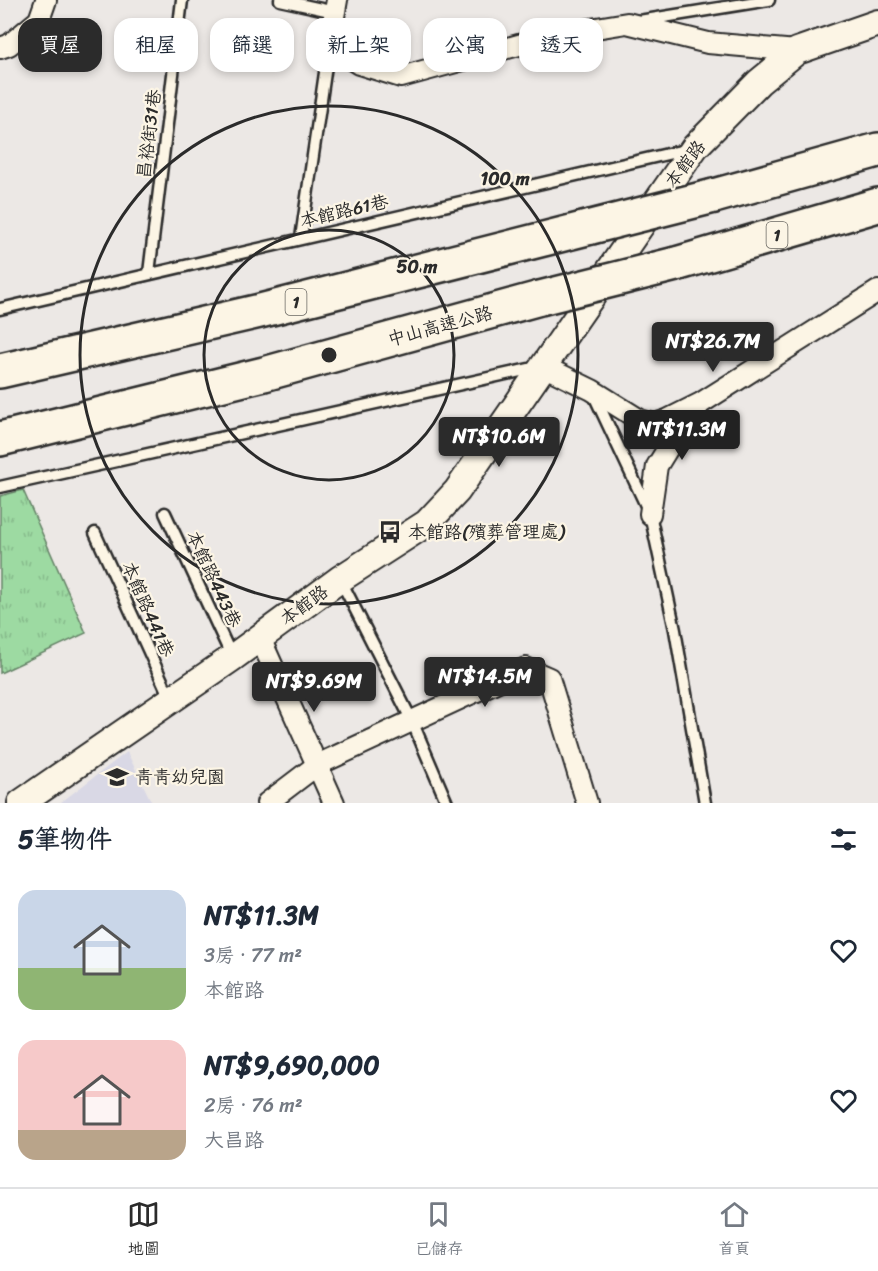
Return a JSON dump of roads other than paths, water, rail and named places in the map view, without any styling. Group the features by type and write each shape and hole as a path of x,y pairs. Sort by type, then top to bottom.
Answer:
{"highway":[{"name":"1","path":"0,371 260,312 714,196 878,150"},
{"name":"中山高速公路","path":"0,439 264,374 540,298 676,264 878,205"}],"street":[{"path":"0,48 9,45 39,20 46,0"},
{"path":"385,72 401,77 559,34 627,23 708,43 797,51"},
{"name":"本館路","path":"21,803 170,698 232,658 340,579 427,522 457,490 695,147 759,82 797,51 878,23"},
{"path":"543,366 592,390 640,420 655,423 667,420 701,403 878,291"},
{"path":"650,514 657,466 701,403"},
{"path":"260,638 334,803"},
{"path":"267,803 317,765 526,668 549,678 587,803"}],"lane":[{"name":"昌裕街31巷","path":"149,273 182,0"},
{"path":"280,0 336,6"},
{"path":"627,23 769,0"},
{"path":"301,238 325,72"},
{"name":"本館路61巷","path":"1,309 695,147"},
{"path":"0,487 543,366"},
{"path":"592,390 650,514 675,630 705,803"},
{"name":"本館路443巷","path":"165,513 232,658"},
{"name":"本館路441巷","path":"95,533 170,698"},
{"path":"340,579 412,721 447,803"}],"place":[{"name":"本館路(殯葬管理處)","path":"390,532"},
{"name":"青青幼兒園","path":"117,777"}]}
